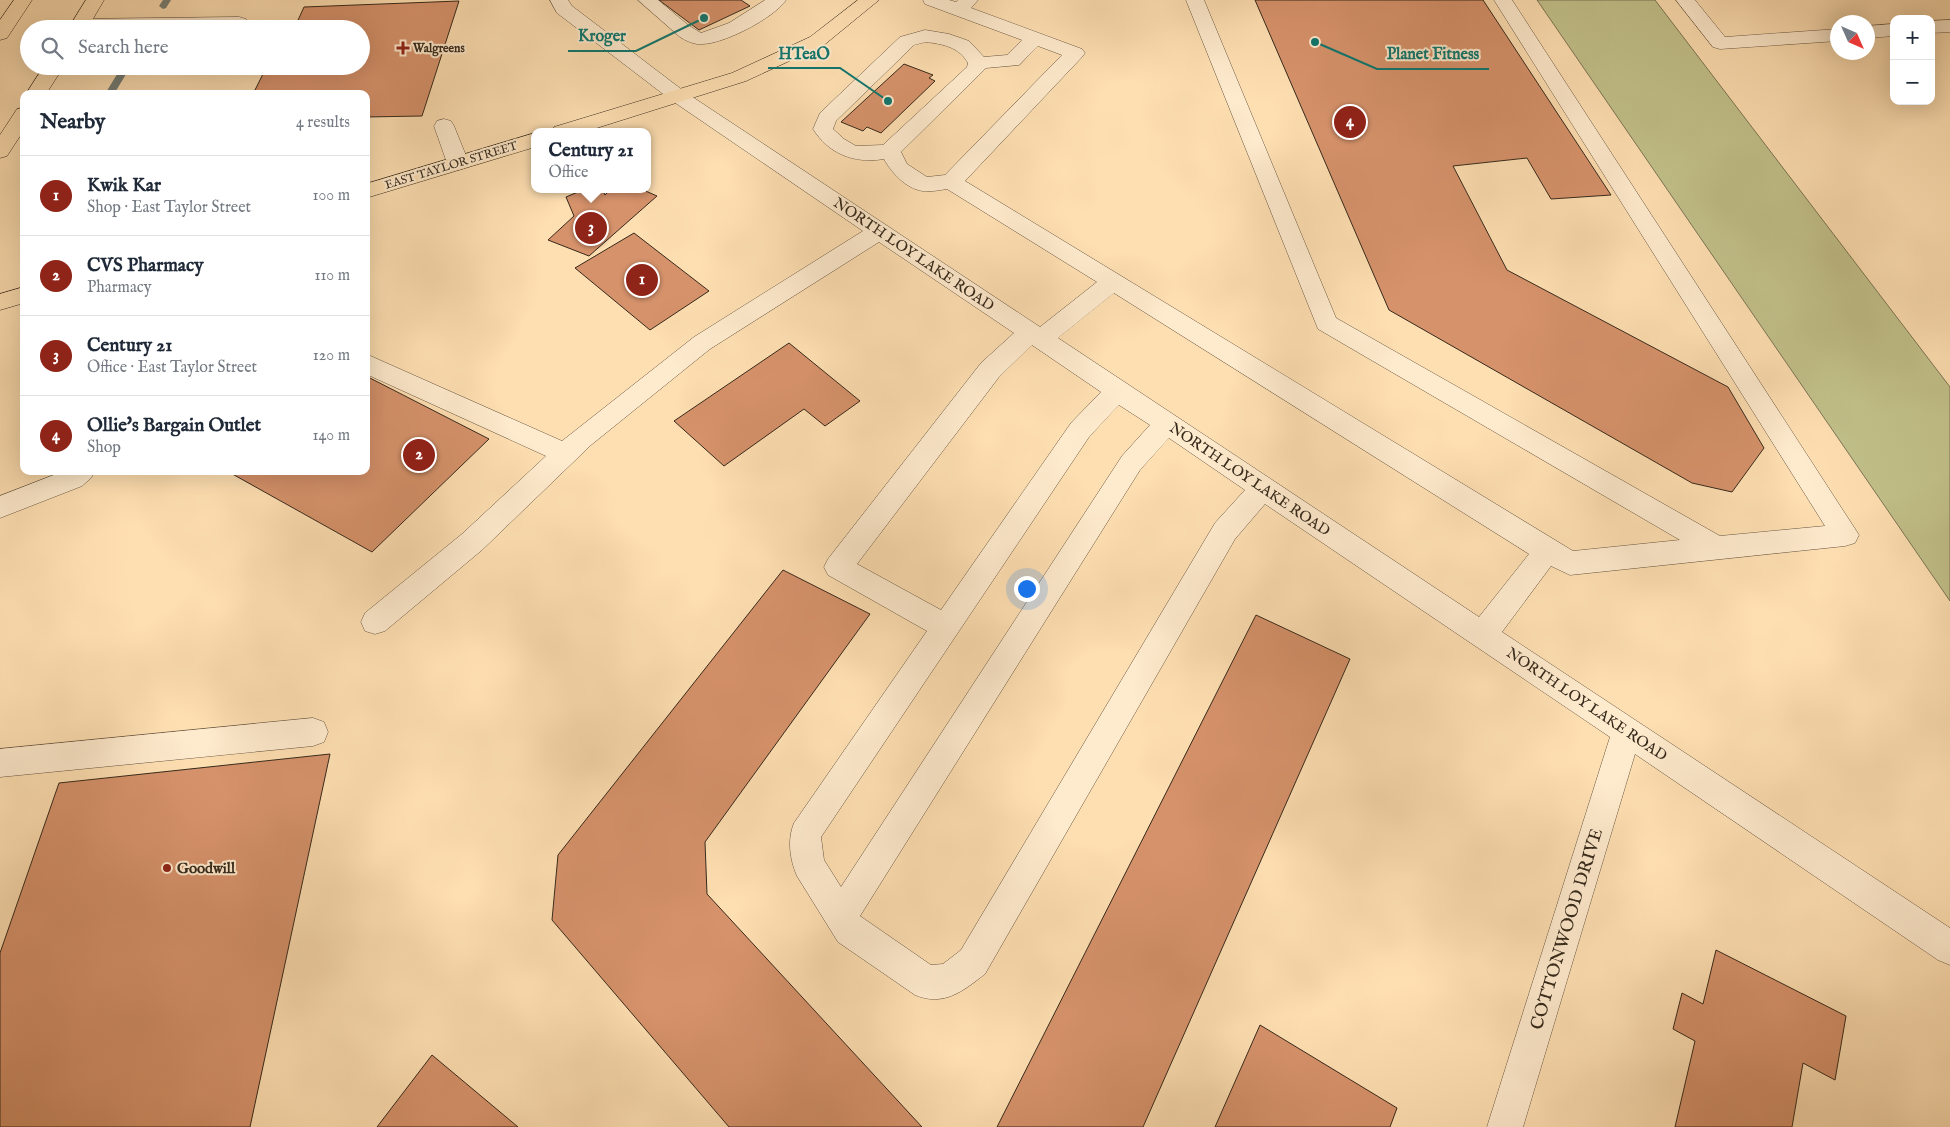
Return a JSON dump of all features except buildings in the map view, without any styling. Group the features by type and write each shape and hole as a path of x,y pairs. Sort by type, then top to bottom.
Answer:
{"main road":[{"path":"0,34 23,0"},
{"path":"82,20 95,0"},
{"path":"574,128 739,77 817,41 870,0"},
{"path":"39,90 48,75"},
{"path":"0,152 20,120"},
{"name":"EAST TAYLOR STREET","path":"370,190 531,141"},
{"path":"0,302 20,296"}],"street":[{"name":"NORTH LOY LAKE ROAD","path":"559,0 564,9 678,96 1950,948"},
{"path":"647,0 695,38 707,39 750,19 777,0"},
{"path":"932,0 964,5 1035,38 1075,53 951,182"},
{"path":"1195,0 1326,323 1717,548"},
{"path":"890,151 899,168 923,184 951,182 1547,551 1570,563 1845,535 1503,0"},
{"path":"1685,0 1720,43 1830,36"},
{"path":"1935,27 1950,26"},
{"path":"1875,31 1890,30"},
{"path":"926,36 942,38 958,43 972,52 978,63 976,69 890,151 874,155 858,154 830,141 824,129 826,118 907,41 926,36"},
{"path":"978,63 1012,61 1035,38"},
{"path":"444,126 458,163"},
{"path":"375,622 472,542 582,438 702,343 880,231"},
{"path":"946,627 838,567 990,370 1113,281"},
{"path":"370,365 565,454"},
{"path":"1118,390 1080,430 805,834 808,865 850,930 927,983 950,980 973,962 1225,531 1263,488"},
{"path":"841,917 1131,462 1167,423"},
{"path":"0,507 73,479 78,475"},
{"path":"1483,634 1547,551"},
{"path":"0,762 313,732"},
{"name":"COTTONWOOD DRIVE","path":"1505,1127 1627,732"}],"shaded area":[{"path":"1537,0 1655,0 1950,387 1950,601"}],"waterway":[{"path":"163,6 167,0"},
{"path":"112,90 121,75"}],"place":[{"name":"Kroger","path":"704,18"},
{"name":"Planet Fitness","path":"1315,42"},
{"name":"Walgreens","path":"403,48"},
{"name":"HTeaO","path":"888,101"},
{"name":"Ollie's Bargain Outlet","path":"1350,122"},
{"name":"Century 21","path":"591,228"},
{"name":"Kwik Kar","path":"642,280"},
{"name":"CVS Pharmacy","path":"419,455"},
{"name":"Goodwill","path":"167,868"}]}
